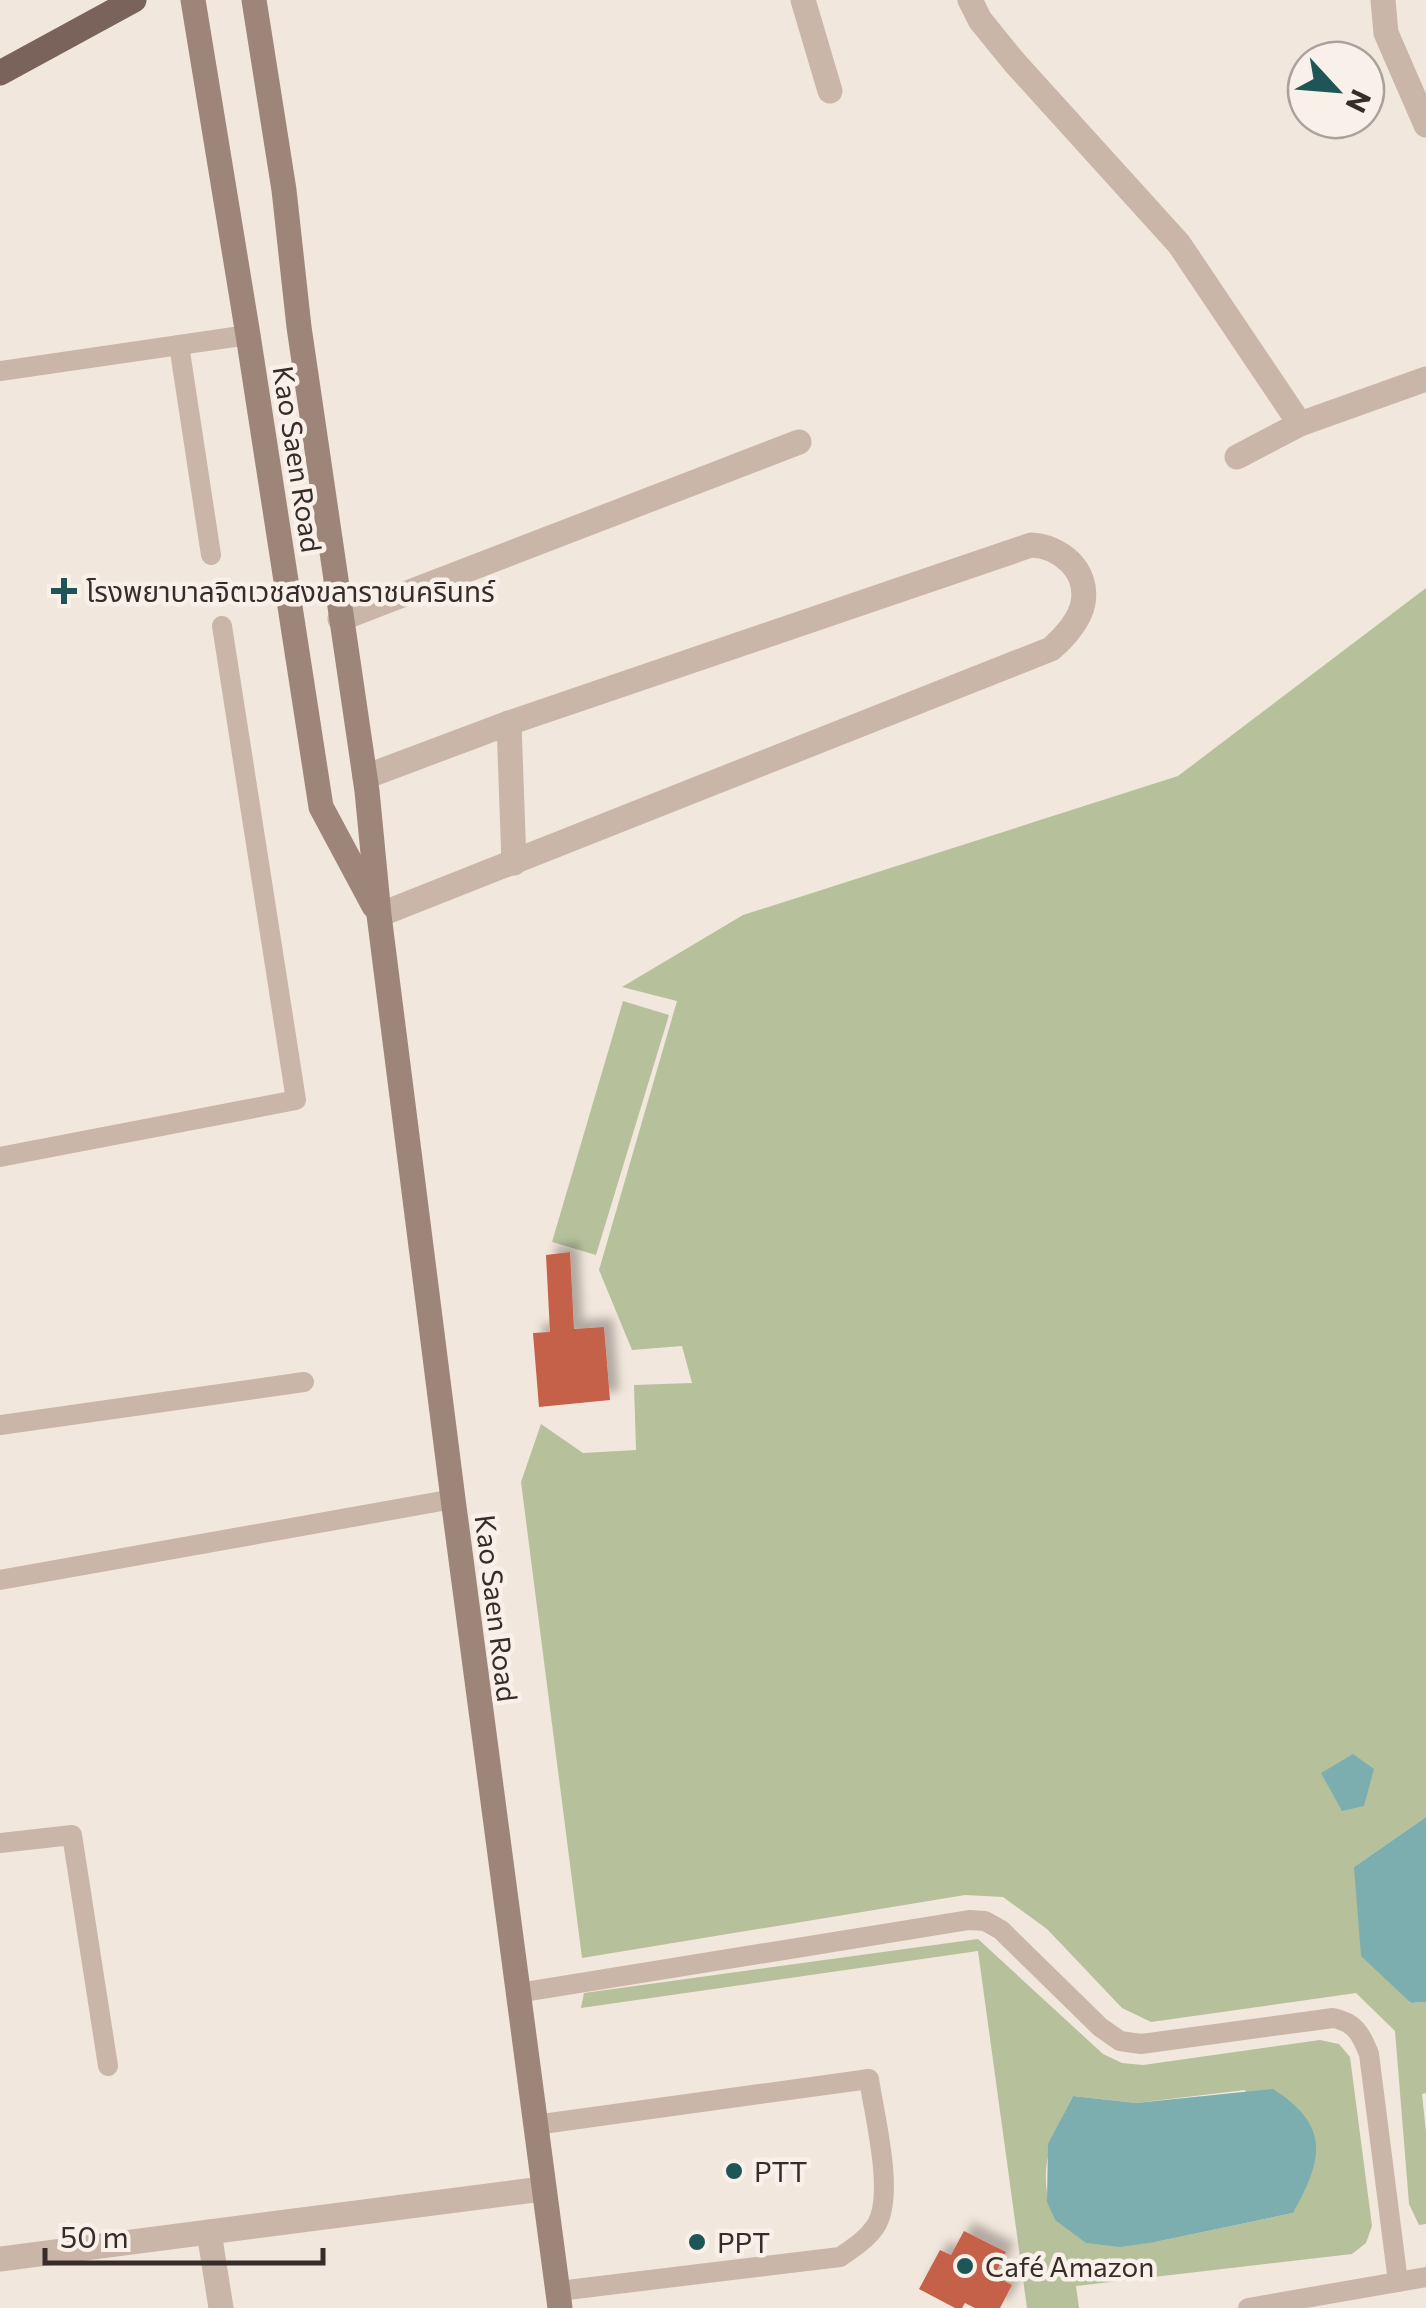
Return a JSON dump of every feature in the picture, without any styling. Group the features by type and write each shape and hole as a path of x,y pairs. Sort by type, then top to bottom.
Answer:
{"main road":[{"path":"0,74 134,0"},
{"name":"Kao Saen Road","path":"192,0 320,808 379,915"},
{"name":"Kao Saen Road","path":"254,0 365,777 453,1499 559,2300"}],"street":[{"path":"802,0 830,91"},
{"path":"970,0 980,20 1016,63 1179,244 1300,424"},
{"path":"1383,0 1386,33 1426,125"},
{"path":"1237,457 1300,424 1426,379"},
{"path":"340,619 799,442"},
{"path":"365,777 510,723 1031,545 1048,546 1070,560 1084,590 1078,615 1062,640 1051,648 379,915"},
{"path":"510,723 514,862"},
{"path":"0,2258 542,2190"},
{"path":"209,2232 221,2308"}],"lane":[{"path":"0,372 248,336"},
{"path":"180,345 211,556"},
{"path":"0,1157 296,1100 222,626"},
{"path":"0,1424 304,1382"},
{"path":"0,1580 453,1499"},
{"path":"0,1843 72,1834 108,2066"},
{"path":"518,1993 969,1920 986,1921 1000,1930 1100,2027 1120,2041 1141,2044 1333,2018 1346,2020 1361,2034 1369,2054 1398,2282"},
{"path":"535,2125 869,2079 885,2196 878,2224 840,2258 559,2300"},
{"path":"1248,2308 1426,2277"}],"green space":[{"path":"1426,588 1426,1817 1354,1867 1410,2003 1426,2002 1426,2093 1422,2094 1426,2224 1419,2225 1409,2204 1395,2031 1356,1993 1151,2022 1122,2008 1047,1929 1003,1897 965,1895 582,1958 521,1482 541,1424 583,1453 636,1450 634,1385 692,1383 682,1346 632,1350 599,1270 677,1001 622,987 743,915 1178,776"},
{"path":"623,1001 669,1015 596,1255 552,1242"},
{"path":"978,1939 1103,2054 1122,2063 1143,2065 1320,2040 1339,2044 1350,2057 1372,2226 1366,2243 1352,2254 1076,2286 1079,2308 1027,2308 978,1951 581,2008 584,1993","holes":["1245,2090 1293,2213 1155,2242 1055,2220 1046,2186 1048,2156 1073,2096 1136,2103"]}],"water":[{"path":"1353,1754 1374,1769 1364,1806 1342,1811 1321,1773"},
{"path":"1426,1817 1426,2002 1411,2003 1361,1956 1354,1867"},
{"path":"1273,2089 1305,2116 1316,2145 1311,2176 1293,2213 1120,2247 1086,2243 1055,2220 1047,2202 1048,2144 1073,2096 1136,2103"}],"building":[{"path":"570,1252 574,1329 604,1327 610,1400 539,1407 533,1333 550,1332 546,1255"},
{"name":"Café Amazon","path":"964,2231 1006,2252 994,2276 1012,2285 1000,2308 975,2308 965,2303 962,2308 955,2308 919,2289 940,2250 951,2255"}],"place":[{"name":"โรงพยาบาลจิตเวชสงขลาราชนครินทร์","path":"64,591"},
{"name":"PTT","path":"734,2171"},
{"name":"PPT","path":"697,2242"},
{"name":"Café Amazon","path":"965,2266"}]}
